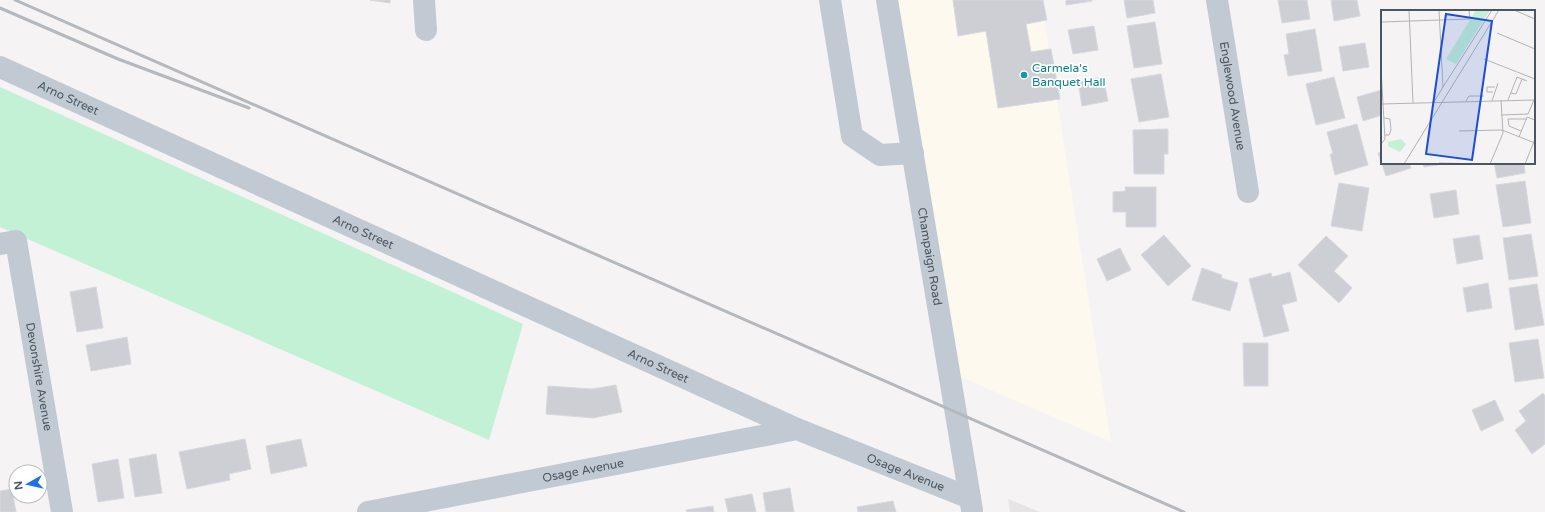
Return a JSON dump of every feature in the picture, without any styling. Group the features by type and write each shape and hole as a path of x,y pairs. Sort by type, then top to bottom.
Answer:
{"street":[{"path":"424,0 426,30"},
{"path":"830,0 852,136 880,155 913,153"},
{"name":"Champaign Road","path":"888,0 971,505"},
{"name":"Englewood Avenue","path":"1217,0 1248,192"},
{"name":"Arno Street","path":"0,67 727,398"},
{"name":"Devonshire Avenue","path":"8,243 62,512"},
{"name":"Osage Avenue","path":"727,398 971,505"},
{"name":"Osage Avenue","path":"368,512 797,429"}],"shaded area":[{"path":"887,0 1041,0 1111,442 949,372"},
{"path":"1008,499 1040,512 1010,512"}],"green space":[{"path":"0,87 523,324 489,440 0,227"}],"building":[{"path":"370,0 390,0 390,3"},
{"name":"Carmela's Banquet Hall","path":"953,0 1043,0 1047,20 1026,24 1031,52 1051,49 1060,99 998,108 986,31 958,36"},
{"path":"1066,0 1092,0 1092,1 1066,5"},
{"path":"1124,0 1153,0 1155,13 1127,18"},
{"path":"1278,0 1307,0 1310,19 1282,23"},
{"path":"1331,0 1357,0 1360,16 1334,21"},
{"path":"1155,22 1162,64 1134,68 1127,26"},
{"path":"1094,26 1098,50 1073,54 1068,30"},
{"path":"1315,29 1322,71 1288,76 1284,55 1289,54 1286,34"},
{"path":"1365,43 1369,67 1343,71 1339,47"},
{"path":"1161,74 1169,117 1139,122 1131,79"},
{"path":"1103,77 1108,101 1082,106 1078,82"},
{"path":"1334,77 1345,118 1316,125 1306,84"},
{"path":"1381,90 1381,115 1363,121 1357,97"},
{"path":"1357,124 1368,165 1335,175 1330,154 1333,154 1327,132"},
{"path":"1168,129 1168,154 1164,154 1164,174 1134,174 1133,130"},
{"path":"1381,152 1381,162 1378,153"},
{"path":"1382,164 1409,164 1411,168 1386,176"},
{"path":"1423,164 1443,164 1424,167"},
{"path":"1494,164 1524,164 1525,173 1497,178"},
{"path":"1525,181 1531,223 1503,227 1496,185"},
{"path":"1339,183 1369,188 1362,231 1331,226"},
{"path":"1125,187 1156,187 1156,227 1126,227 1126,212 1113,212 1113,192 1126,191"},
{"path":"1456,190 1459,214 1434,218 1430,194"},
{"path":"1531,234 1538,276 1509,280 1503,238"},
{"path":"1164,235 1191,266 1168,286 1141,255"},
{"path":"1479,235 1483,259 1457,264 1453,239"},
{"path":"1326,236 1348,256 1334,271 1352,288 1339,303 1298,265"},
{"path":"1120,248 1131,270 1107,281 1097,259"},
{"path":"1202,268 1222,275 1221,278 1238,283 1230,311 1192,300"},
{"path":"1290,272 1297,301 1282,305 1289,331 1264,337 1249,279 1271,273 1272,277"},
{"path":"1488,283 1492,308 1467,312 1463,288"},
{"path":"1537,284 1544,325 1515,330 1509,288"},
{"path":"96,287 103,328 77,332 70,292"},
{"path":"127,337 131,364 91,371 86,345"},
{"path":"1538,339 1544,378 1515,382 1509,343"},
{"path":"1243,343 1268,343 1268,386 1244,386"},
{"path":"616,385 622,412 593,418 546,414 548,386 592,389"},
{"path":"1543,393 1545,396 1545,444 1532,454 1515,430 1526,421 1519,411"},
{"path":"1495,400 1504,420 1481,431 1472,410"},
{"path":"245,439 251,469 229,474 230,480 187,489 179,452"},
{"path":"301,439 307,466 271,474 266,446"},
{"path":"156,454 162,493 135,497 129,459"},
{"path":"118,459 124,498 98,502 92,464"},
{"path":"790,488 794,512 766,512 763,493"},
{"path":"8,490 8,504 15,504 16,512 0,512 0,491"},
{"path":"752,494 756,512 728,512 725,499"},
{"path":"893,501 896,512 858,512 857,507"},
{"path":"713,506 714,512 687,512 686,510"}],"railway":[{"path":"15,0 1184,512"},
{"path":"0,8 118,59 249,108"}],"place":[{"name":"Carmela's Banquet Hall","path":"1024,75"}]}
